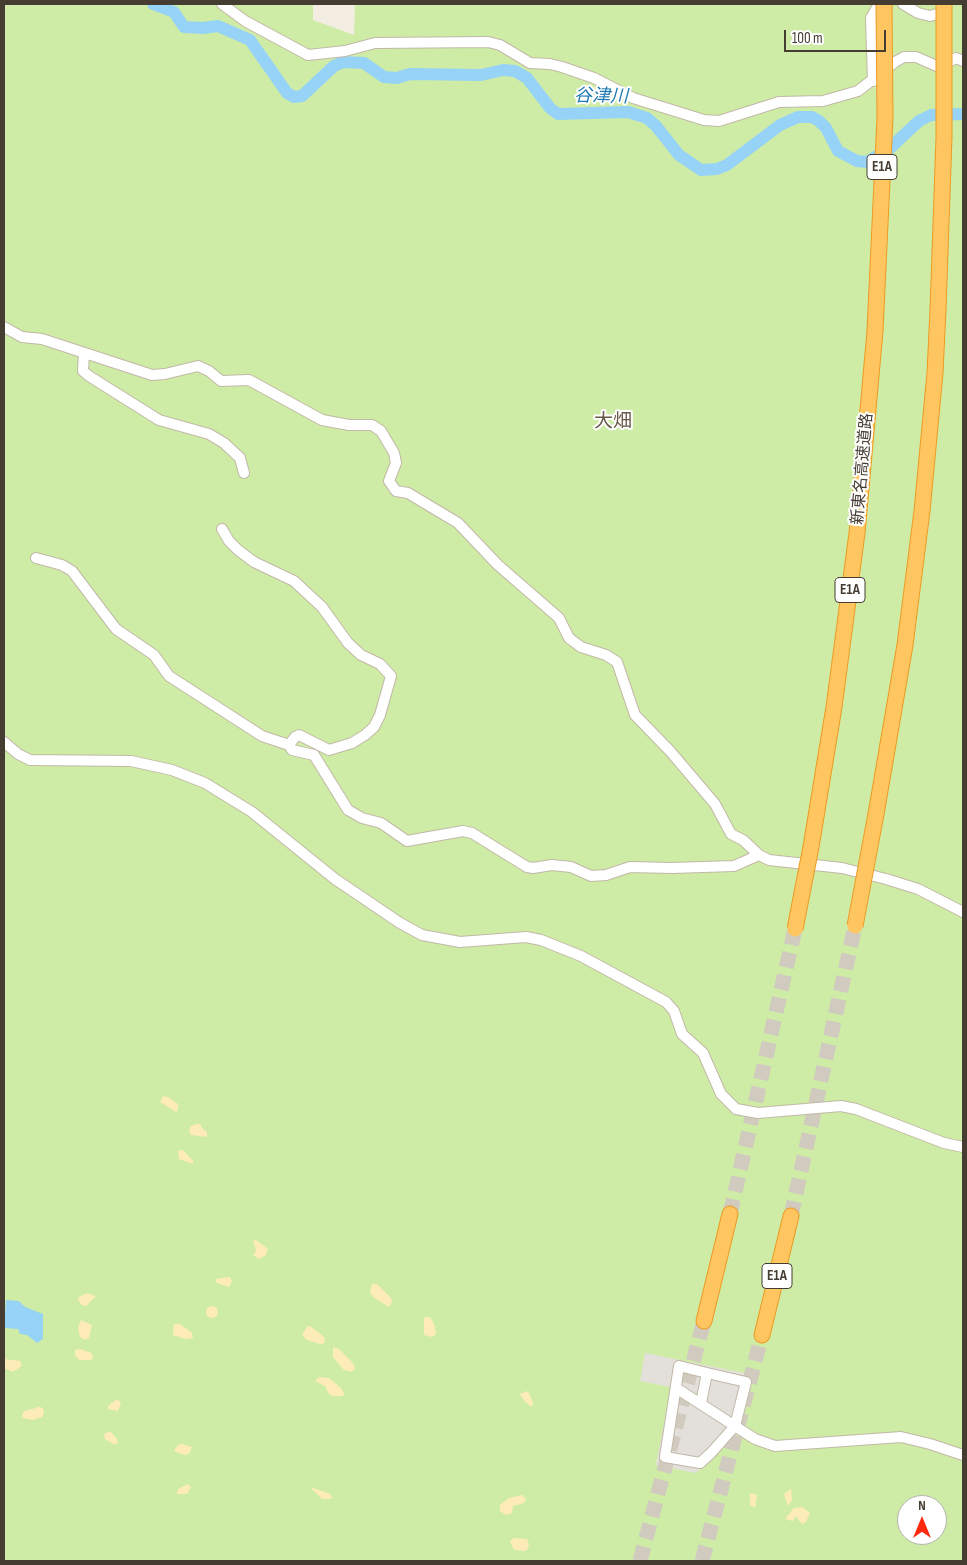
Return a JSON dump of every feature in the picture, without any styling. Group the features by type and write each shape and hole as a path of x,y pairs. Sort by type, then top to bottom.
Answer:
{"highway":[{"name":"新東名高速道路","path":"795,929 834,707 857,533 875,331 885,117 884,4"},
{"path":"855,926 906,646 922,511 935,373 938,310 944,137 944,4"},
{"path":"704,1321 730,1214"},
{"name":"E1A","path":"762,1335 791,1216"}],"street":[{"path":"222,4 245,21 308,55 345,51 376,43 488,42 500,45 530,63 562,67 594,78 633,98 704,120 719,121 779,102 823,101 858,91 904,57 916,57 939,67 956,58 963,61"},
{"path":"873,81 871,18 879,4"},
{"path":"903,4 918,13 930,16 941,13 944,4"},
{"path":"4,327 22,337 42,339 84,353 100,356 152,375 198,366 210,371 221,381 249,380 322,420 336,423 372,424 381,431 394,454 396,463 389,481 396,491 408,493 458,523 498,565 559,618 569,638 581,647 606,655 617,662 635,715 670,751 715,804 731,834 743,840 759,855 769,860 842,868 886,879 918,890 963,912"},
{"path":"84,353 83,371 89,376 159,420 209,434 224,442 240,458 244,473"},
{"path":"222,529 229,541 254,562 294,581 309,594 331,617 348,643 361,655 380,664 391,676 380,715 374,727 365,735 352,743 329,750 299,736 295,737 289,745"},
{"path":"36,558 62,565 72,571 116,629 154,655 169,676 262,736 289,745 292,750 314,755 348,810 362,818 381,823 406,841 463,831 472,833 527,867 552,865 571,867 591,876 606,875 630,866 672,868 734,866 759,855"},
{"path":"4,742 18,754 30,760 131,761 172,770 205,783 252,812 335,879 400,923 422,935 460,942 526,937 541,940 581,956 666,1002 674,1011 682,1034 703,1053 721,1094 736,1109 758,1113 841,1106 856,1109 935,1140 963,1147"},
{"path":"679,1366 707,1373 746,1382 735,1426 700,1463 665,1458 679,1366"},
{"path":"701,1403 707,1373"},
{"path":"676,1388 754,1439 775,1446 901,1437 930,1444 963,1456"}],"green space":[{"path":"4,4 313,4 313,20 354,35 355,4 963,4 963,1561 4,1561"}],"sand":[{"path":"163,1096 178,1104 176,1112 160,1102"},
{"path":"200,1124 207,1132 207,1137 191,1135 189,1130 191,1126"},
{"path":"183,1150 193,1161 193,1164 179,1159 178,1151"},
{"path":"256,1240 268,1249 266,1255 259,1259 253,1255 256,1251 253,1241"},
{"path":"230,1277 232,1281 229,1287 217,1283 215,1279"},
{"path":"372,1284 377,1284 391,1298 392,1302 389,1307 373,1297 370,1292"},
{"path":"87,1293 96,1296 86,1306 82,1305 78,1300 79,1297"},
{"path":"212,1306 218,1312 212,1318 206,1312"},
{"path":"424,1318 431,1318 435,1327 436,1334 432,1337 424,1335"},
{"path":"81,1320 92,1325 89,1338 85,1340 80,1337 78,1328"},
{"path":"174,1324 180,1324 192,1333 193,1338 185,1339 173,1335"},
{"path":"310,1326 324,1337 325,1343 320,1344 307,1340 302,1335 307,1327"},
{"path":"333,1347 339,1349 353,1363 355,1368 352,1372 344,1370 333,1357"},
{"path":"80,1349 91,1353 93,1357 91,1360 79,1360 75,1355 75,1350"},
{"path":"4,1359 20,1361 22,1366 13,1372 4,1368"},
{"path":"319,1377 329,1378 341,1388 344,1393 343,1396 329,1394 325,1386 315,1381"},
{"path":"528,1391 533,1403 532,1407 525,1402 520,1394"},
{"path":"117,1399 121,1403 118,1411 108,1409 108,1406"},
{"path":"39,1407 43,1408 42,1417 33,1420 23,1418 22,1414 25,1411"},
{"path":"110,1431 117,1439 118,1443 115,1445 105,1439 104,1434"},
{"path":"182,1444 192,1447 189,1454 185,1455 174,1451 178,1445"},
{"path":"188,1484 191,1487 187,1494 177,1494 178,1489"},
{"path":"310,1487 328,1493 332,1496 331,1499 322,1499"},
{"path":"791,1489 792,1500 788,1506 784,1494"},
{"path":"750,1493 757,1495 755,1508 750,1505"},
{"path":"522,1495 526,1499 524,1503 513,1506 512,1513 506,1515 500,1511 500,1505 509,1498"},
{"path":"802,1507 810,1513 806,1522 802,1524 796,1516 793,1521 785,1519 794,1508"},
{"path":"514,1538 527,1539 529,1544 526,1551 514,1550 510,1541"}],"shaded area":[{"path":"645,1353 754,1375 740,1432 696,1473 656,1465 671,1387 640,1381"}],"water":[{"path":"6,1300 19,1301 25,1307 43,1314 43,1339 37,1343 27,1335 20,1334 18,1329 4,1328"}],"waterway":[{"name":"谷津川","path":"153,4 174,12 184,27 203,28 218,26 250,40 287,93 294,97 302,96 334,66 343,62 364,63 384,77 397,78 410,74 481,75 503,70 515,71 527,78 550,108 558,114 628,112 647,118 656,126 679,155 701,170 717,169 727,165 780,125 798,117 812,117 819,121 826,128 838,151 857,161 867,162 889,149 919,121 931,115 963,114"}],"tunnel":[{"path":"791,1216 855,926"},
{"path":"730,1214 795,929"},
{"path":"640,1561 704,1321"},
{"path":"702,1561 762,1335"}],"district":[{"name":"大畑","path":"613,422"}]}
